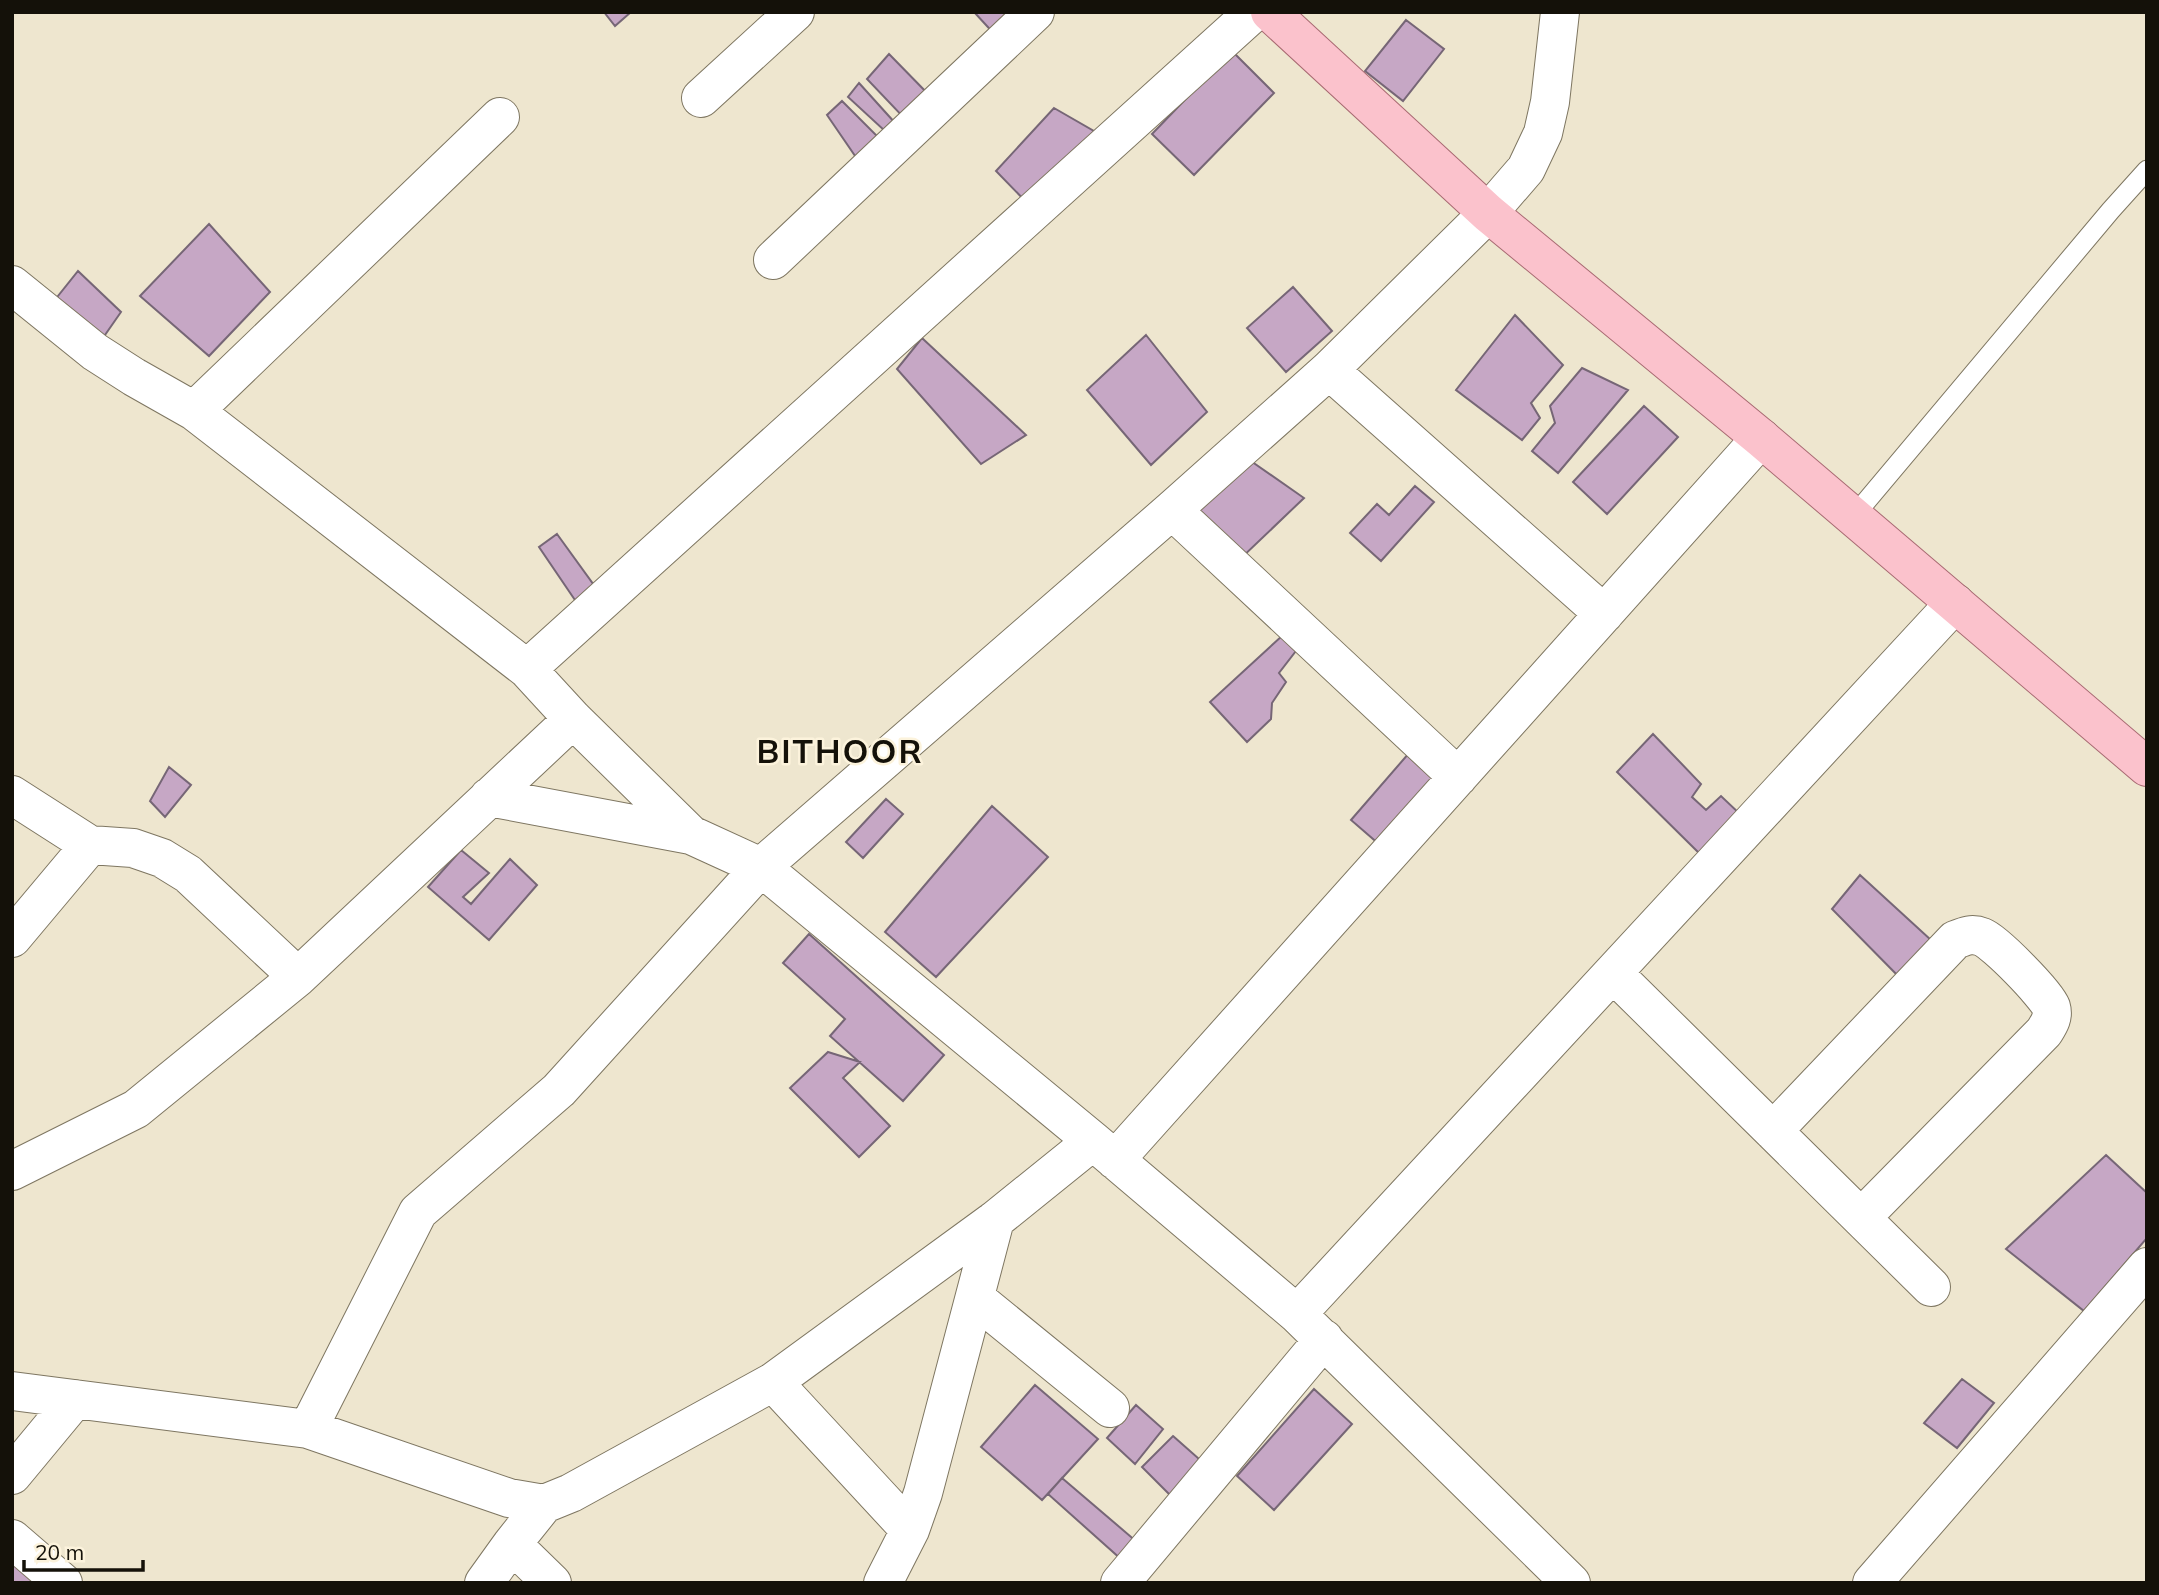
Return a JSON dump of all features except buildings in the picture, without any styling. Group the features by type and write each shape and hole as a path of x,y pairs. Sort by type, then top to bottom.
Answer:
{"main road":[{"path":"1270,12 1488,213 1761,438 2147,767"}],"street":[{"path":"701,98 795,12"},
{"path":"773,260 1035,12"},
{"path":"527,670 1254,12"},
{"path":"308,1429 418,1212 559,1090 761,867 1329,370 1488,213 1526,169 1542,133 1550,102 1556,17"},
{"path":"194,411 500,117"},
{"path":"12,285 95,352 194,411 527,670 691,835"},
{"path":"1329,370 1604,614"},
{"path":"484,1583 544,1504 571,1493 773,1382 995,1220 1104,1150 1458,777 1761,438"},
{"path":"1172,510 1458,777"},
{"path":"1120,1583 1311,1327 1614,973 1955,603"},
{"path":"12,1171 136,1109 298,977 573,719"},
{"path":"12,795 90,845 132,848 162,858 188,874 298,977"},
{"path":"489,797 691,835 761,867 1104,1150 1311,1327 1571,1583"},
{"path":"12,938 90,845"},
{"path":"1773,1130 1955,940 1969,934 1983,937 1997,946 2045,998 2051,1008 2052,1020 2044,1032 1861,1218"},
{"path":"1614,973 1931,1287"},
{"path":"883,1583 910,1530 923,1493 995,1220"},
{"path":"1872,1583 2147,1267"},
{"path":"975,1298 1110,1408"},
{"path":"773,1382 910,1530"},
{"path":"12,1391 308,1429 509,1498 544,1504"},
{"path":"12,1475 75,1399"},
{"path":"12,1539 63,1583"},
{"path":"512,1544 552,1583"}],"lane":[{"path":"1853,517 2147,170"}],"district":[{"name":"BITHOOR","path":"840,751"}]}
